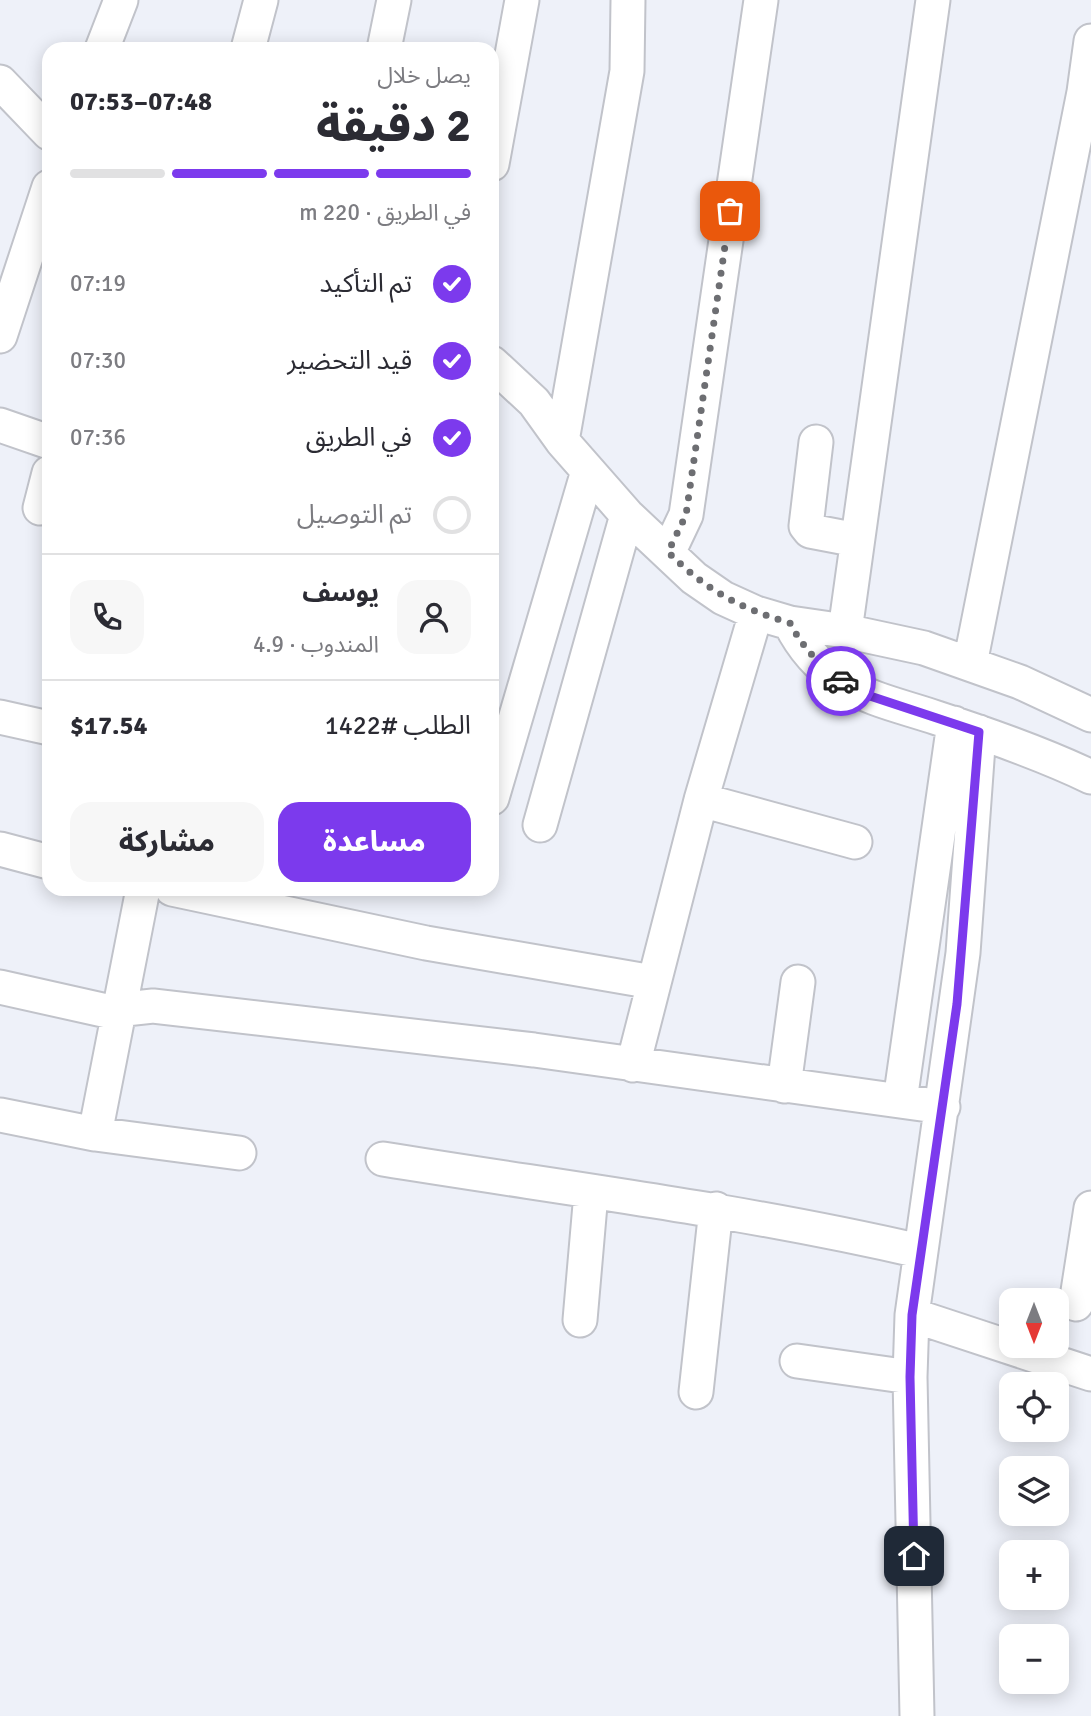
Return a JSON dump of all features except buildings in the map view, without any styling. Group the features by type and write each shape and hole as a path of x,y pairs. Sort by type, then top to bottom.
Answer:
{"street":[{"path":"105,42 121,0"},
{"path":"250,42 261,0"},
{"path":"385,42 394,0"},
{"path":"499,126 522,0"},
{"path":"562,441 627,71 628,0"},
{"path":"668,552 686,515 761,0"},
{"path":"845,631 933,0"},
{"path":"970,664 1082,105 1091,41"},
{"path":"0,82 42,126"},
{"path":"0,336 42,208"},
{"path":"499,370 534,402 562,441 626,515 694,578 723,598 756,613 790,623 845,631 924,648 1020,682 1091,715"},
{"path":"0,425 42,440"},
{"path":"816,442 806,526 810,531 857,540"},
{"path":"499,774 588,471"},
{"path":"40,508 42,500"},
{"path":"540,825 626,515"},
{"path":"632,1065 701,800 756,613"},
{"path":"790,623 799,640 818,664 843,682 870,696 966,727 1091,777"},
{"path":"0,717 42,726"},
{"path":"900,1101 966,727"},
{"path":"917,1716 910,1377 912,1315 963,953 966,727"},
{"path":"701,800 855,842"},
{"path":"0,849 42,860"},
{"path":"95,1134 142,896"},
{"path":"205,896 426,943 653,982"},
{"path":"784,1086 798,982"},
{"path":"0,987 107,1011 153,1006 534,1050 943,1107"},
{"path":"0,1115 95,1134 239,1153"},
{"path":"383,1159 591,1193 716,1209 825,1229 919,1251"},
{"path":"580,1320 591,1193"},
{"path":"1076,1304 1091,1208"},
{"path":"696,1392 716,1209"},
{"path":"912,1315 1091,1374"},
{"path":"797,1362 910,1377"}],"way so far":[{"path":"730,211 686,515 676,541 668,552 694,578 723,598 756,613 790,623 799,640 818,664 841,681"}],"route":[{"path":"841,681 870,696 979,732 963,953 912,1315 910,1377 914,1556"}]}
